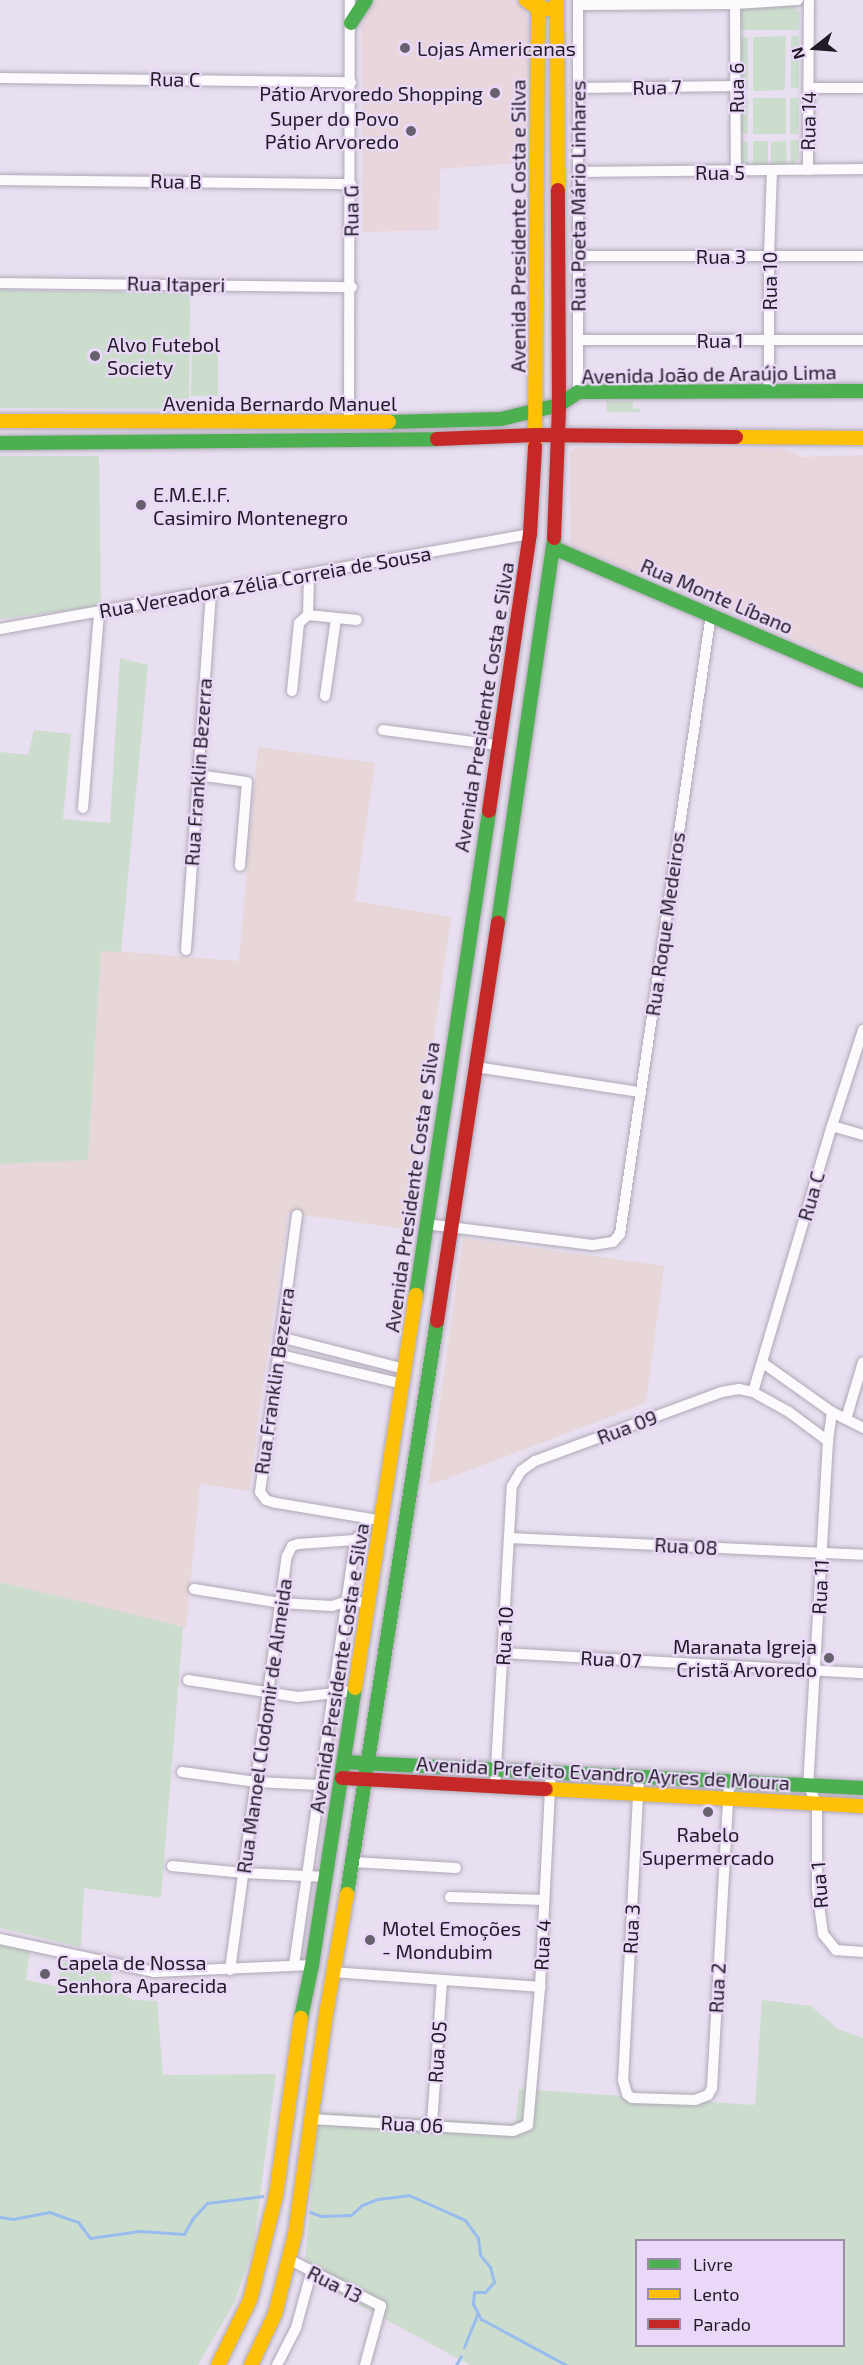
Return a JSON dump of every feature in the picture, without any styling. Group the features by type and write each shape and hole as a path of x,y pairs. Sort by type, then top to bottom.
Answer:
{"main road":[{"path":"351,23 366,0"},
{"path":"526,0 538,5 557,4"},
{"name":"Avenida Presidente Costa e Silva","path":"251,2365 262,2345 274,2314 290,2260 325,2020 353,1862 476,1067 554,548 559,405 557,4"},
{"name":"Avenida Presidente Costa e Silva","path":"218,2365 250,2300 267,2241 277,2185 297,2038 312,1965 366,1627 496,745 530,534 536,435 538,5"},
{"name":"Avenida João de Araújo Lima","path":"559,405 578,392 863,390"},
{"name":"Avenida Bernardo Manuel","path":"0,421 451,422 501,418 559,405"},
{"path":"558,435 863,438"},
{"name":"Avenida Bernardo Manuel","path":"0,443 437,440 558,435"},
{"name":"Rua Monte Líbano","path":"554,548 863,681"},
{"path":"516,624 516,638 521,645 532,647 540,640"},
{"path":"507,677 515,666 520,665 525,668 531,698"},
{"path":"468,939 495,942"},
{"path":"370,1598 391,1598 394,1595"},
{"path":"366,1627 378,1622 387,1626 388,1633"},
{"name":"Avenida Prefeito Evandro Ayres de Moura","path":"344,1762 863,1788"},
{"name":"Avenida Prefeito Evandro Ayres de Moura","path":"342,1778 638,1792 863,1806"},
{"path":"301,2016 325,2020"},
{"path":"297,2038 322,2042"}],"street":[{"name":"Rua G","path":"349,422 352,287 350,0"},
{"path":"578,2 735,4 798,0"},
{"name":"Rua 14","path":"808,0 808,170"},
{"name":"Rua Poeta Mário Linhares","path":"578,2 578,392"},
{"name":"Rua 6","path":"735,4 736,171"},
{"name":"Rua C","path":"0,78 351,82"},
{"name":"Rua 7","path":"578,88 736,86"},
{"path":"809,88 863,88"},
{"name":"Rua 5","path":"578,172 863,170"},
{"name":"Rua 10","path":"769,390 769,256 772,172"},
{"name":"Rua B","path":"0,180 351,184"},
{"name":"Rua 3","path":"578,256 863,256"},
{"name":"Rua Itaperi","path":"0,282 352,287"},
{"name":"Rua 1","path":"578,340 863,340"},
{"name":"Rua Vereadora Zélia Correia de Sousa","path":"0,629 530,534"},
{"path":"292,692 299,623 308,615 309,574"},
{"name":"Rua Franklin Bezerra","path":"186,950 211,593"},
{"path":"83,808 99,613"},
{"name":"Rua Roque Medeiros","path":"451,1227 593,1245 613,1242 620,1234 711,614"},
{"path":"308,615 336,620 357,620"},
{"path":"325,696 336,620"},
{"path":"383,730 496,745"},
{"path":"198,775 247,782 240,866"},
{"name":"Rua C","path":"763,1363 832,1126 863,1030"},
{"path":"476,1067 640,1092"},
{"path":"832,1126 863,1135"},
{"name":"Rua Franklin Bezerra","path":"297,1215 260,1492 266,1500 276,1503 382,1520"},
{"path":"426,1224 451,1227"},
{"path":"280,1337 405,1369"},
{"path":"277,1354 403,1384"},
{"path":"846,1419 863,1362"},
{"path":"753,1392 763,1363 832,1412 863,1428"},
{"name":"Rua 09","path":"512,1486 521,1471 535,1461 722,1392 739,1389 753,1392 789,1412 828,1441"},
{"path":"828,1441 832,1412"},
{"name":"Rua 11","path":"817,1804 808,1785 828,1441"},
{"name":"Rua 10","path":"495,1786 512,1486"},
{"path":"294,1965 355,1540 364,1531 367,1518"},
{"name":"Rua 08","path":"509,1538 863,1555"},
{"name":"Rua Manoel Clodomir de Almeida","path":"230,1970 287,1556 292,1546 355,1540"},
{"path":"194,1589 280,1603 332,1605 370,1598"},
{"name":"Rua 07","path":"503,1653 863,1673"},
{"path":"188,1680 298,1697 355,1691"},
{"name":"Rua 4","path":"513,2131 528,2125 530,2119 540,1987 551,1771"},
{"path":"182,1772 256,1782 320,1785"},
{"name":"Rua 3","path":"623,2080 639,1777"},
{"name":"Rua 2","path":"623,2080 627,2094 632,2098 695,2100 708,2095 712,2088 729,1782"},
{"name":"Rua 1","path":"817,1804 817,1890 824,1934 836,1950 863,1952"},
{"path":"353,1862 456,1868"},
{"path":"172,1866 244,1874 326,1876"},
{"path":"450,1897 544,1900"},
{"path":"0,1939 154,1972 312,1965"},
{"path":"333,1972 540,1987"},
{"name":"Rua 05","path":"432,2124 442,1981"},
{"name":"Rua 06","path":"311,2119 432,2124 513,2131"},
{"name":"Rua 13","path":"290,2260 311,2273 381,2307 364,2365"},
{"path":"277,2365 296,2328 311,2273"}],"shaded area":[{"path":"375,0 516,0 525,10 528,20 529,162 440,169 439,230 363,232 361,26"},
{"path":"575,448 785,449 801,457 863,455 863,668 573,546 570,541 570,452"},
{"path":"258,747 375,763 355,901 451,917 406,1229 288,1213 258,1419 250,1491 200,1484 186,1628 0,1582 0,1164 88,1160 101,950 239,961"},
{"path":"463,1238 664,1266 646,1403 428,1486"}],"green space":[{"path":"793,4 800,13 799,30 738,30 738,11 743,6"},
{"path":"786,36 785,90 753,91 753,37"},
{"path":"791,36 799,36 799,88 791,88"},
{"path":"748,37 748,90 739,90 738,38"},
{"path":"748,98 748,134 739,134 739,99"},
{"path":"753,98 786,98 786,134 753,134"},
{"path":"790,98 799,98 799,134 790,134"},
{"path":"790,140 799,140 799,158 791,166"},
{"path":"753,141 768,141 768,166 753,167"},
{"path":"786,141 787,166 771,166 771,142"},
{"path":"739,142 748,142 748,167 739,159"},
{"name":"Alvo Futebol Society","path":"0,290 190,293 189,409 0,408"},
{"path":"192,350 218,351 218,396 191,396"},
{"path":"606,401 633,401 633,408 640,409 640,412 607,412"},
{"path":"0,456 99,456 101,606 0,619"},
{"path":"120,658 148,665 121,952 101,951 88,1160 0,1164 0,752 28,755 34,730 71,734 63,819 110,823"},
{"path":"0,1582 183,1627 161,1898 84,1888 81,1947 0,1928"},
{"path":"0,1943 30,1950 26,1980 58,1987 61,1962 112,1971 110,1987 133,2000 157,2001 163,2075 276,2074 253,2249 234,2303 198,2365 0,2365"},
{"path":"762,2000 811,2006 838,2029 863,2038 863,2365 470,2365 318,2283 305,2261 317,2134 322,2112 515,2124 519,2089 755,2105"}],"waterway":[{"path":"310,2212 321,2216 351,2215 362,2205 378,2199 409,2195 465,2220 478,2238 480,2255 490,2267 494,2282 485,2292 474,2292 473,2304 481,2319 566,2365"},
{"path":"0,2217 13,2219 49,2212 78,2222 90,2238 140,2231 184,2234 193,2218 207,2203 263,2196"},
{"path":"464,2347 478,2313"},
{"path":"456,2365 461,2356"}],"traffic: fast":[{"path":"351,23 366,0"},
{"path":"389,422 501,419 559,405 578,392 863,391"},
{"path":"0,443 437,439"},
{"path":"498,923 554,538"},
{"path":"554,548 863,681"},
{"path":"416,1295 489,811"},
{"path":"347,1894 437,1321"},
{"path":"301,2018 312,1965 355,1688"},
{"path":"344,1762 863,1788"}],"traffic: slow":[{"path":"526,0 538,9 557,9"},
{"path":"535,446 538,0"},
{"path":"557,0 558,190"},
{"path":"0,421 389,422"},
{"path":"736,437 863,438"},
{"path":"355,1688 416,1295"},
{"path":"546,1789 863,1806"},
{"path":"251,2365 275,2314 295,2234 325,2020 347,1894"},
{"path":"218,2365 250,2300 276,2195 301,2018"}],"traffic: jam":[{"path":"554,538 559,405 558,190"},
{"path":"437,439 536,435 736,437"},
{"path":"489,811 530,534 535,446"},
{"path":"437,1321 498,923"},
{"path":"342,1778 546,1789"}],"place":[{"name":"Lojas Americanas","path":"405,48"},
{"name":"Pátio Arvoredo Shopping","path":"495,93"},
{"name":"Super do Povo Pátio Arvoredo","path":"411,131"},
{"name":"Alvo Futebol Society","path":"95,356"},
{"name":"E.M.E.I.F. Casimiro Montenegro","path":"141,505"},
{"name":"Maranata Igreja Cristã Arvoredo","path":"829,1658"},
{"name":"Rabelo Supermercado","path":"708,1812"},
{"name":"Motel Emoções - Mondubim","path":"370,1940"},
{"name":"Capela de Nossa Senhora Aparecida","path":"45,1974"}]}
